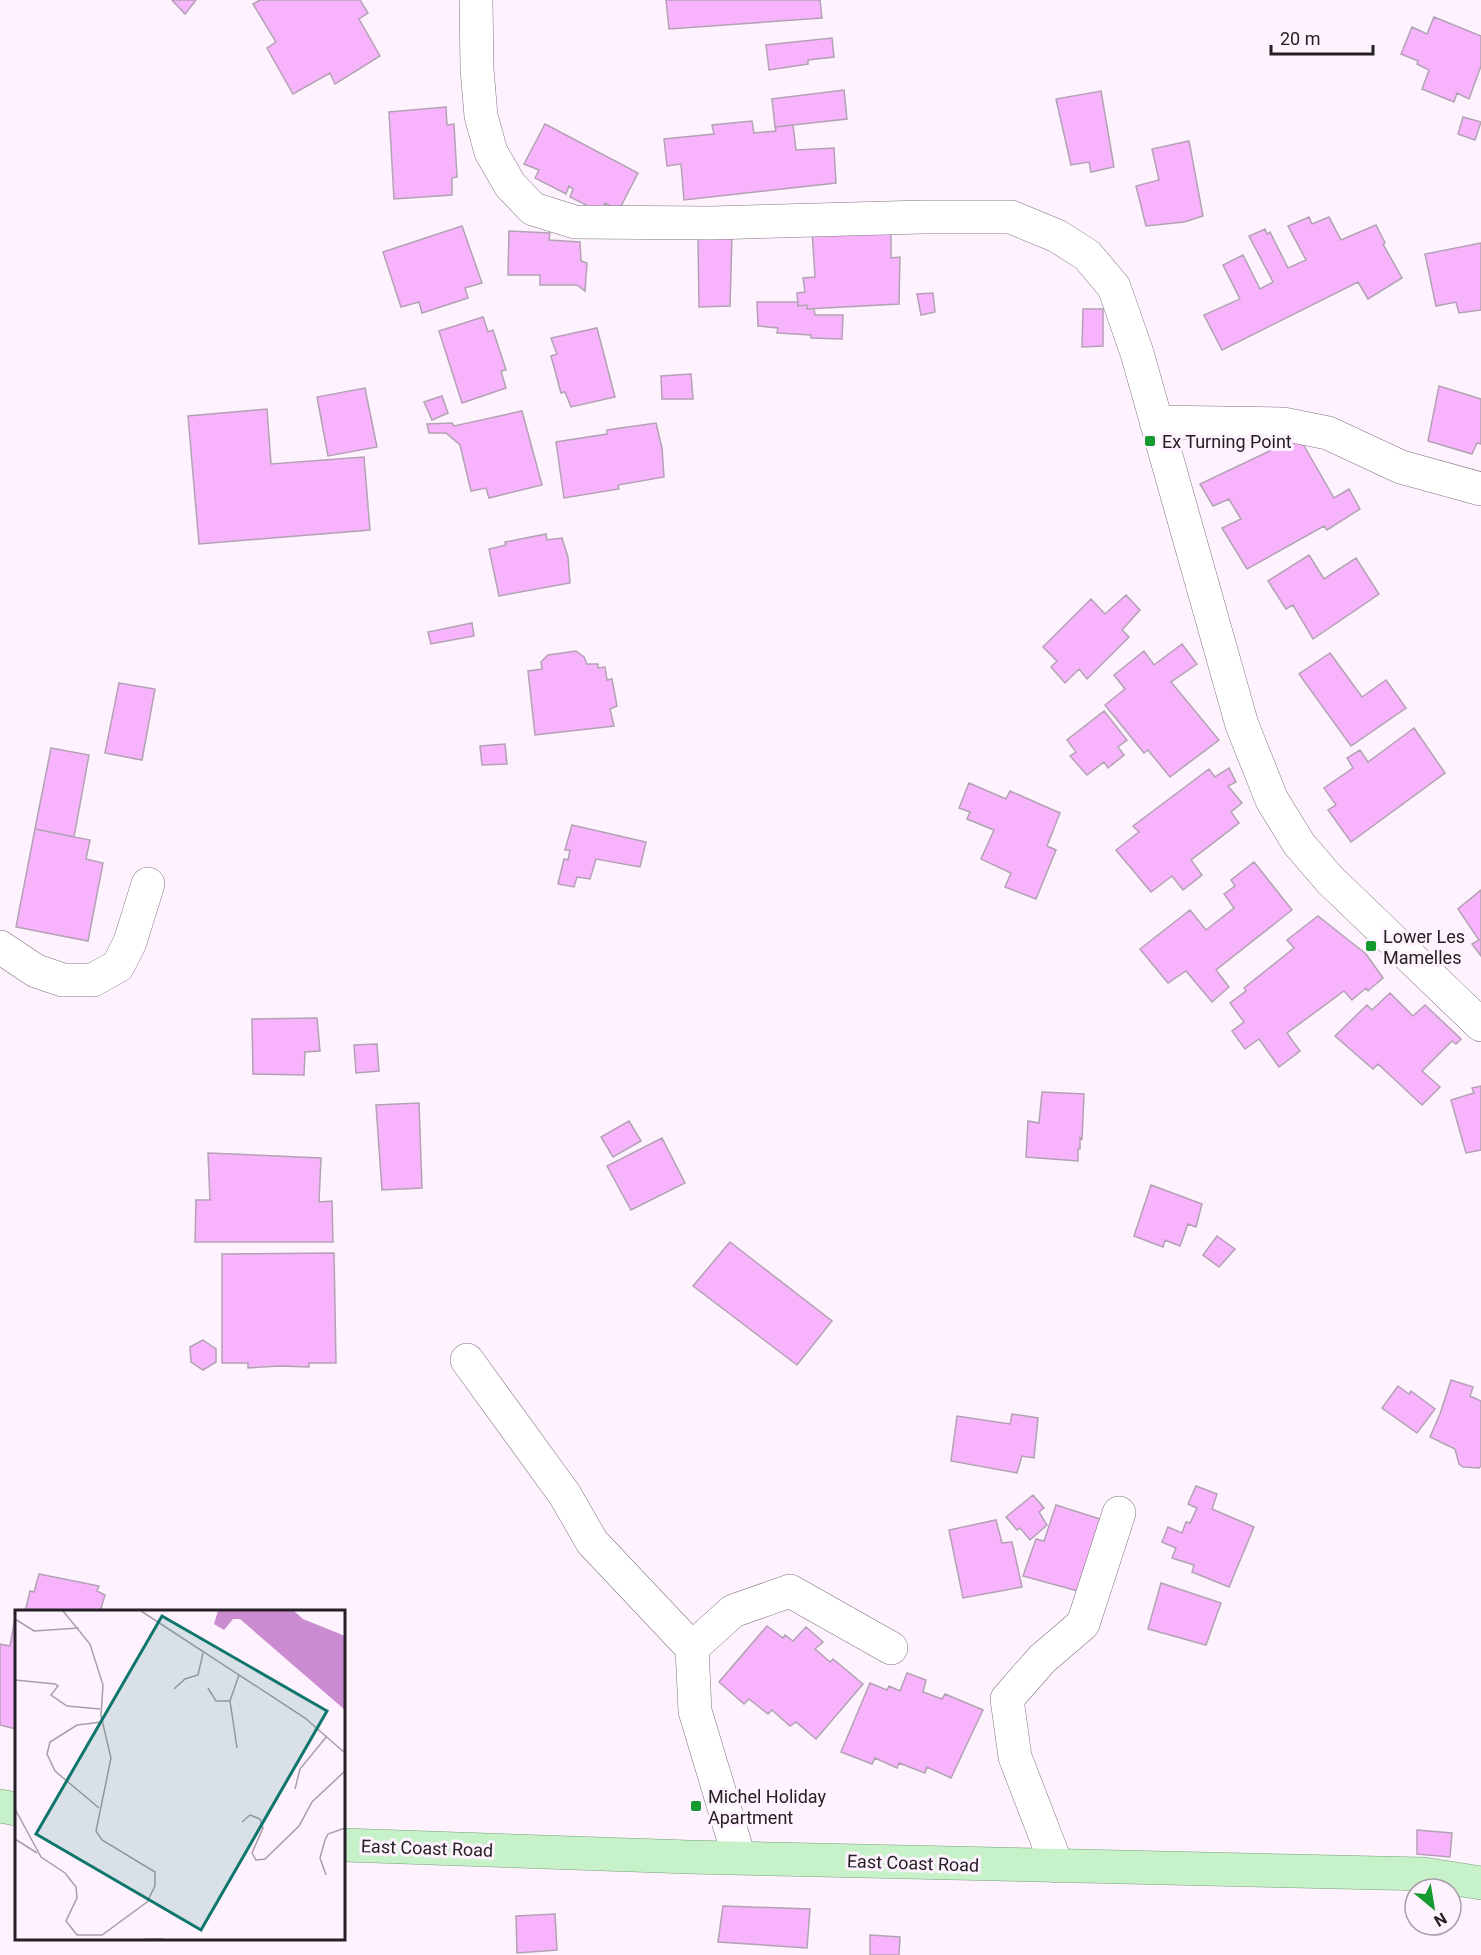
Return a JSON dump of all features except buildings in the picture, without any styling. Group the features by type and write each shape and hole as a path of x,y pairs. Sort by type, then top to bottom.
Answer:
{"main road":[{"path":"0,1806 15,1809"},
{"name":"East Coast Road","path":"345,1845 689,1857 1424,1874 1481,1883"}],"street":[{"path":"476,0 477,69 481,116 490,152 510,185 533,209 575,222 712,224 922,217 1011,218 1057,236 1087,255 1114,287 1137,353 1242,725 1272,800 1299,844 1330,880 1478,1016"},
{"path":"1156,422 1283,424 1328,433 1401,467 1481,489"},
{"path":"0,947 36,971 63,980 93,980 118,966 130,942 148,884"},
{"path":"467,1360 565,1496 592,1542 692,1648 695,1711 738,1857"},
{"path":"1057,1866 1015,1757 1007,1699 1042,1659 1083,1624 1119,1513"},
{"path":"692,1648 733,1611 790,1591 891,1648"}],"place":[{"name":"Ex Turning Point","path":"1150,441"},
{"name":"Lower Les Mamelles","path":"1371,946"},
{"name":"Michel Holiday Apartment","path":"696,1806"}]}
